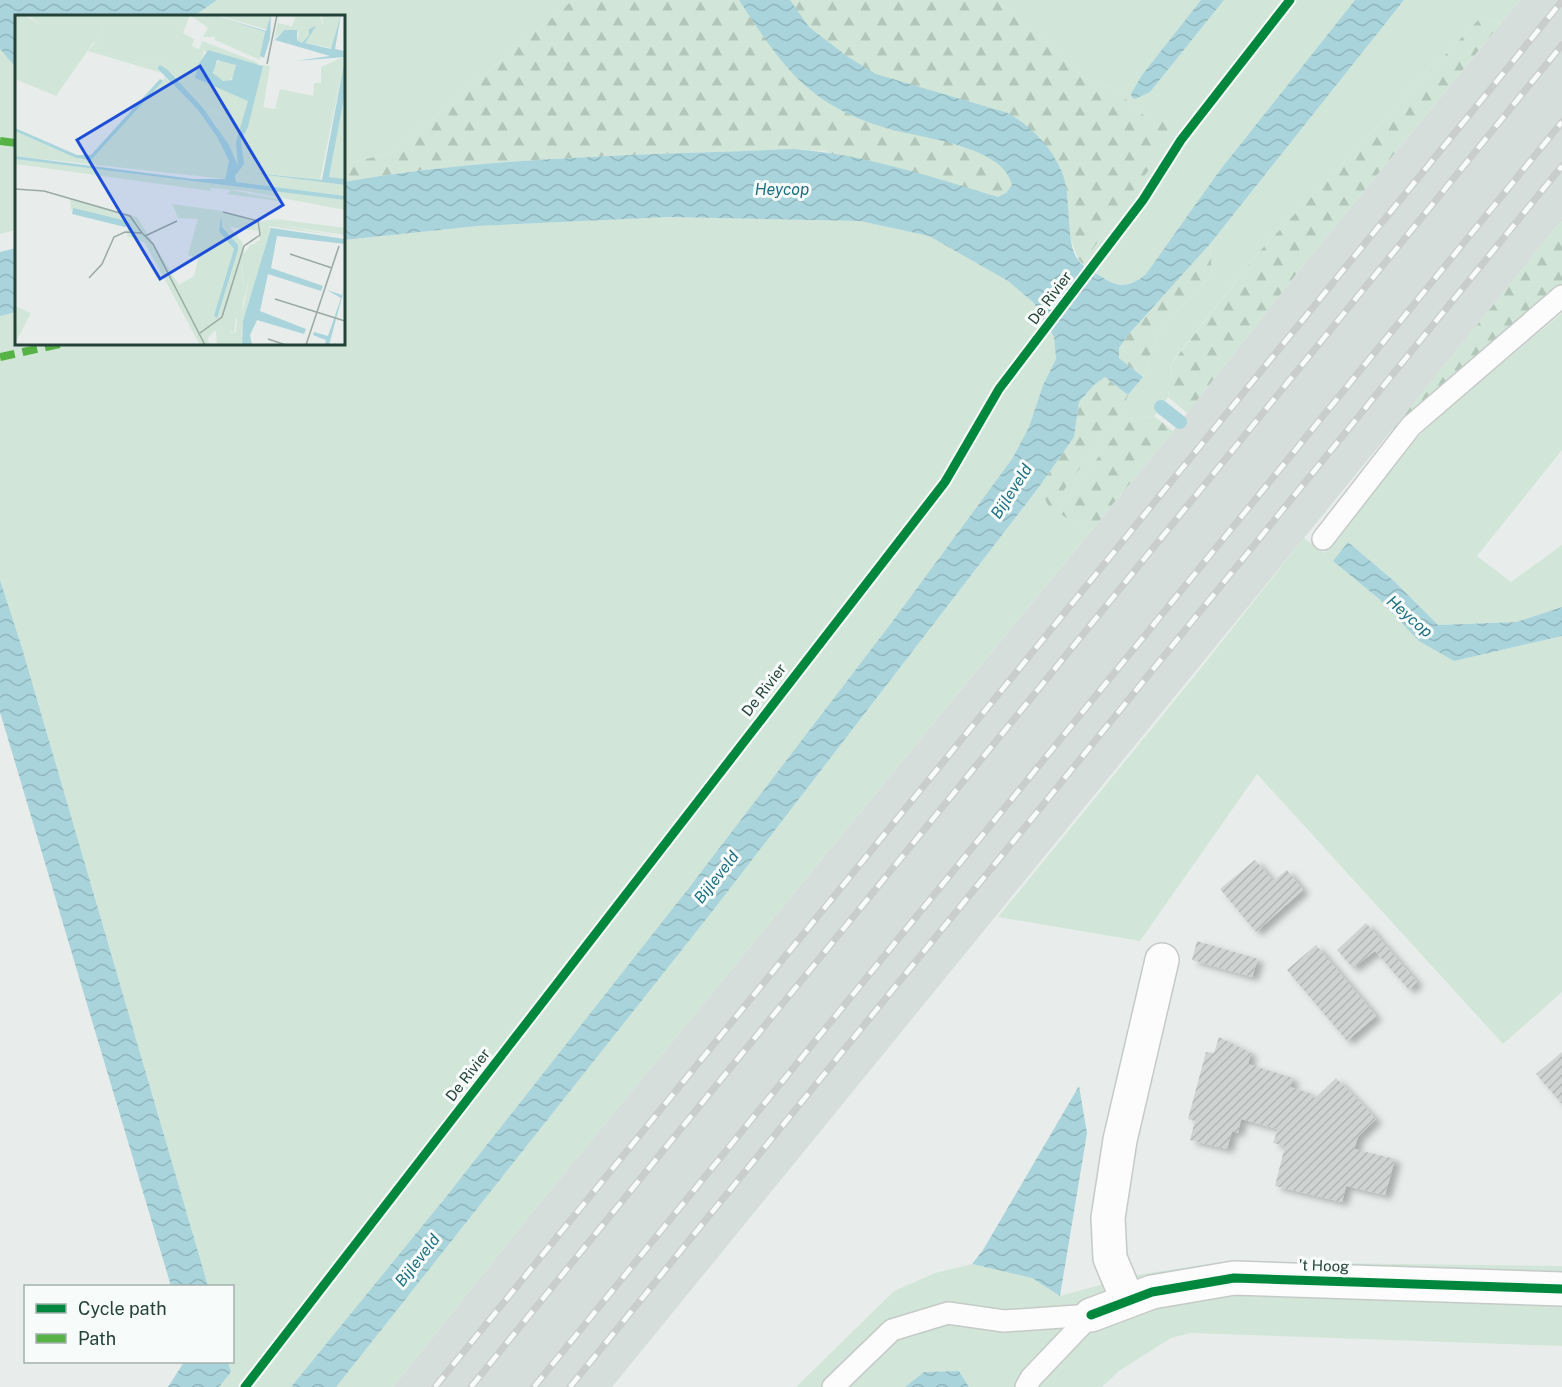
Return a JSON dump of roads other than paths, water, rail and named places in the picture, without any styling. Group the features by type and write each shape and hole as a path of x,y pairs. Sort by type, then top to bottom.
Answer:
{"street":[{"path":"1128,1301 1110,1258 1108,1218 1120,1140 1162,960"},
{"name":"'t Hoog","path":"1091,1315 1152,1292 1234,1278 1562,1288"}],"lane":[{"path":"1323,539 1411,426 1562,296"},
{"path":"833,1387 892,1330 948,1313 1004,1321 1091,1315"},
{"name":"'t Hoog","path":"1026,1387 1031,1378 1091,1315"}],"water":[{"path":"0,0 217,0 195,15 15,15 15,67 0,49"},
{"name":"Bijleveld","path":"739,0 790,0 809,27 848,57 876,74 1008,113 1024,124 1045,144 1061,170 1067,192 1071,241 1078,260 1105,279 1122,285 1132,283 1146,274 1220,170 1355,0 1404,0 1210,244 1127,336 1119,348 1119,358 1143,377 1128,395 1105,377 1094,385 1079,402 1074,437 1039,487 715,908 336,1387 291,1387 445,1198 688,889 892,622 1012,459 1029,427 1043,385 1056,359 1054,337 1034,303 1008,281 929,236 860,221 669,217 478,226 345,240 345,182 400,173 512,162 794,149 871,161 998,197 1006,193 1012,185 1006,173 982,154 948,142 868,122 821,98 793,74"},
{"path":"1201,0 1224,0 1150,92 1135,99 1132,97 1131,94 1142,75"},
{"path":"15,248 15,312 0,316 0,252"},
{"path":"1348,542 1394,581 1438,625 1516,622 1562,607 1562,636 1454,661 1419,641 1379,599 1333,561"},
{"path":"0,580 22,648 208,1285 171,1285 0,712"},
{"path":"1079,1086 1087,1133 1060,1296 1032,1278 972,1264 983,1250"},
{"path":"183,1363 228,1363 231,1372 219,1387 168,1387"},
{"path":"959,1371 969,1387 905,1387 924,1372"}],"waterway":[{"name":"Heycop","path":"1161,407 1180,422"}],"railway":[{"path":"435,1387 1562,1"},
{"path":"471,1387 1562,45"},
{"path":"534,1387 1562,122"},
{"path":"570,1387 1562,166"}]}
